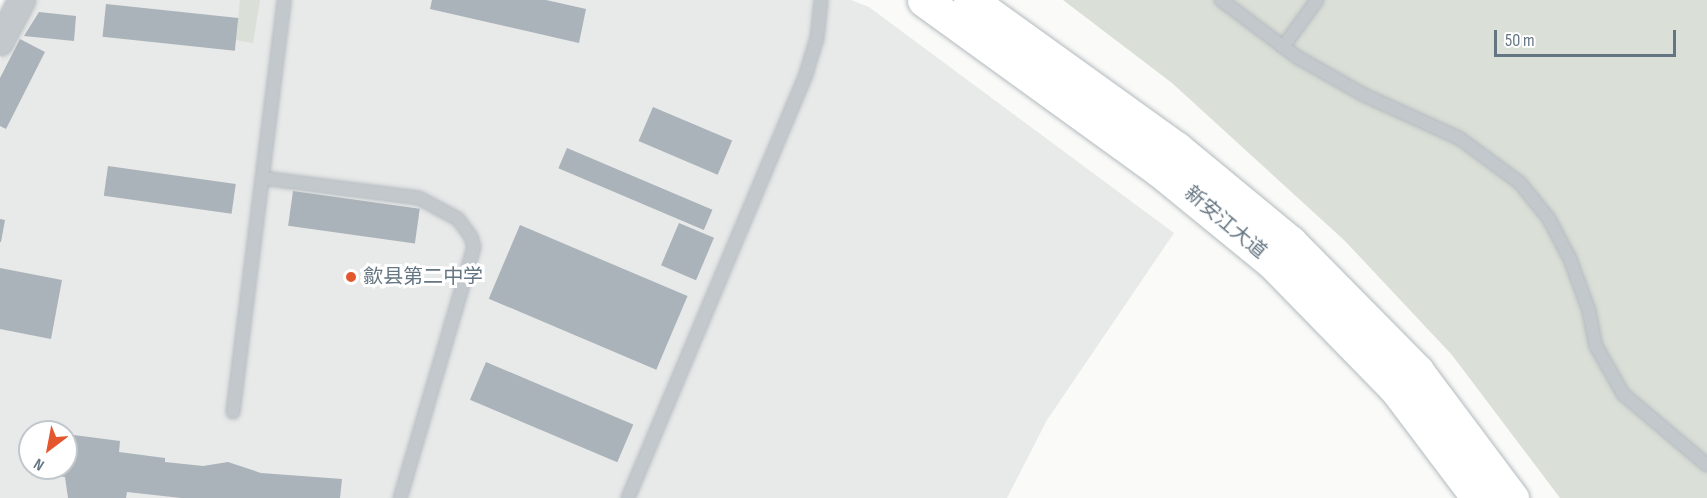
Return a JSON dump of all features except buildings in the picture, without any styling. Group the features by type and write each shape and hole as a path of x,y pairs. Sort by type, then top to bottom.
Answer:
{"main road":[{"name":"新安江大道","path":"924,0 1160,170 1272,262 1396,388 1478,498"},
{"name":"新安江大道","path":"970,0 1176,148 1290,242 1417,371 1512,498"}],"street":[{"path":"0,42 22,0"}],"lane":[{"path":"233,412 284,0"},
{"path":"627,498 806,74 817,39 821,0"},
{"path":"1221,0 1283,47 1364,95 1459,138 1520,183 1549,219 1570,259 1589,311 1596,346 1623,394 1707,465"},
{"path":"1283,47 1317,0"},
{"path":"262,178 419,198 458,219 471,237 474,247 400,498"}],"shaded area":[{"name":"歙县第二中学","path":"33,0 851,0 869,7 1174,233 1047,420 1007,498 0,498 0,60"},
{"path":"240,0 260,0 253,43 236,40"},
{"path":"1063,0 1707,0 1707,498 1560,498 1452,355 1345,241 1172,83"}],"place":[{"name":"歙县第二中学","path":"351,277"}]}
